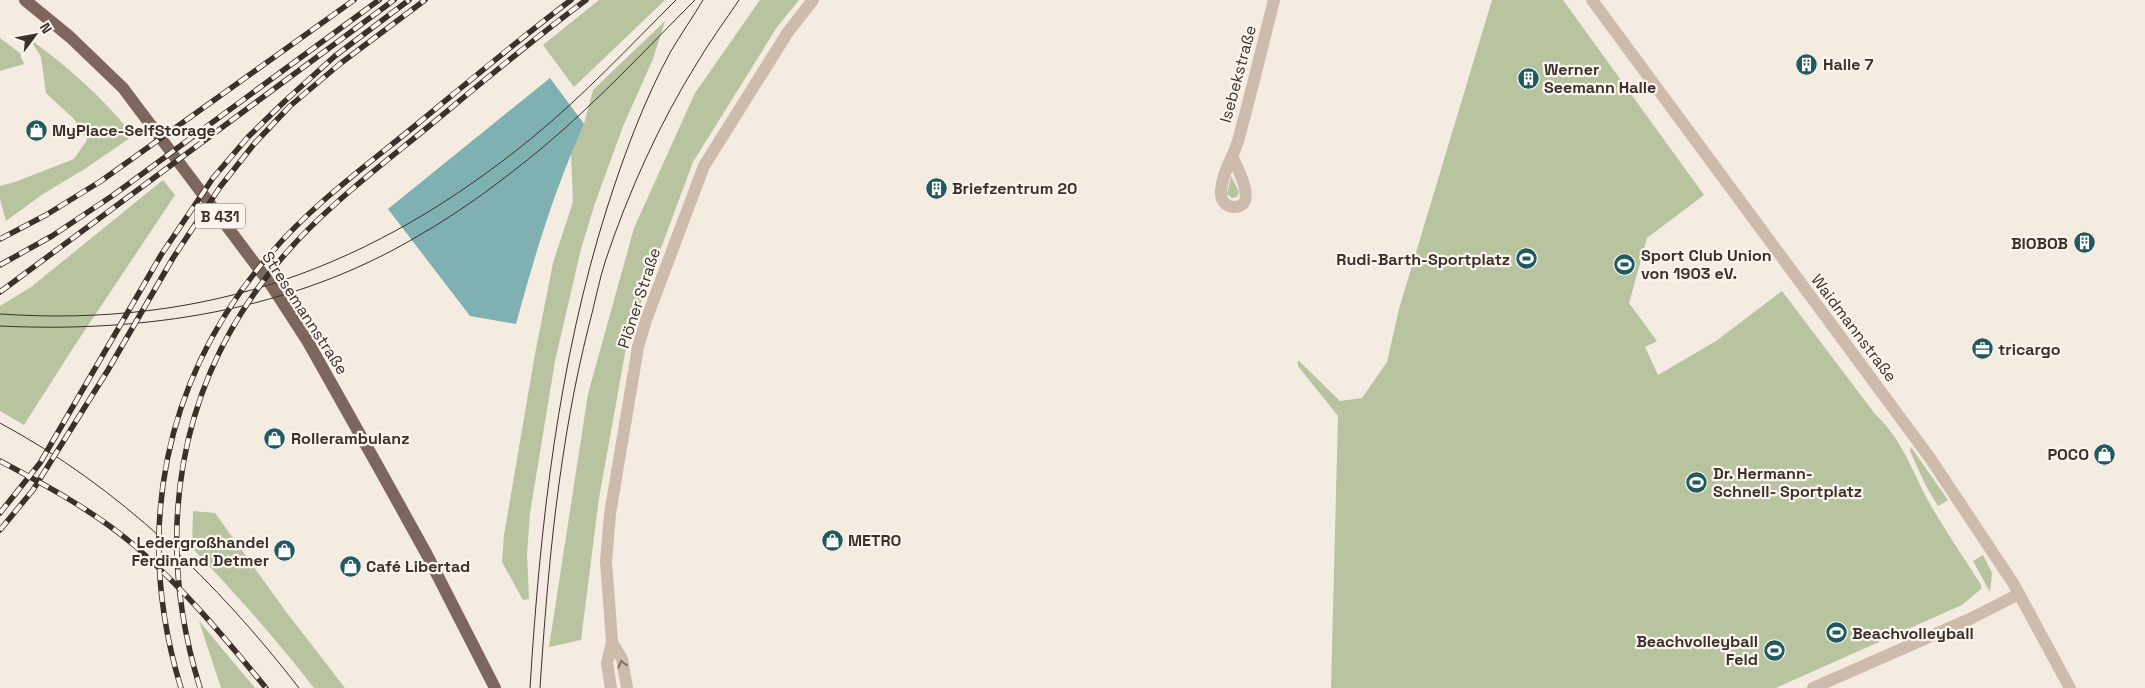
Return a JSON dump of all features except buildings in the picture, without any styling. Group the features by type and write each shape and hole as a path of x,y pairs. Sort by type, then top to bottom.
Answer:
{"main road":[{"name":"Stresemannstraße","path":"25,0 77,43 123,88 271,285 312,350 380,470 426,553 496,688"}],"street":[{"name":"Plöner Straße","path":"611,688 607,663 612,642 606,579 610,514 638,347 651,303 704,166 788,32 812,0"},
{"name":"Isebekstraße","path":"1232,156 1274,0"},
{"name":"Waidmannstraße","path":"1592,0 1930,458 2019,594 2070,688"},
{"path":"1812,688 1972,618 2019,594"},
{"name":"Plöner Straße","path":"612,642 622,659 628,688"}],"green space":[{"path":"599,0 665,0 574,87 543,45"},
{"path":"760,0 799,0 777,27 693,162 628,337 599,498 581,640 549,647 588,394 634,228 695,93"},
{"path":"1492,0 1563,0 1704,195 1647,238 1629,303 1657,341 1645,347 1658,375 1716,341 1782,291 1900,445 1936,514 1981,585 1981,589 1962,605 1776,688 1331,688 1338,416 1298,366 1298,360 1340,401 1362,398 1387,362 1399,309"},
{"path":"665,21 653,59 624,124 595,203 581,249 555,361 530,513 527,554 529,599 523,600 502,562 504,535 535,354 553,263 573,202 571,153 584,124 593,90"},
{"path":"0,38 20,53 24,64 0,71"},
{"path":"30,39 85,84 133,136 43,194 6,221 0,199 0,186 74,159 87,140 74,119 46,93 41,57"},
{"path":"1231,176 1239,192 1237,197 1232,198 1227,194"},
{"path":"163,180 175,195 24,425 0,411 0,306 31,287"},
{"path":"1911,447 1948,500 1938,506 1926,486 1910,451"},
{"path":"193,511 215,513 287,613 345,688 314,688 255,616 192,548"},
{"path":"1983,555 1992,573 1990,592 1973,561"},
{"path":"199,621 255,688 221,688"}],"water":[{"path":"550,78 584,124 563,174 546,223 516,324 470,316 388,209"}],"tram line":[{"path":"0,314 76,316 148,311 217,299 284,280 349,254 411,222 473,183 533,137 588,88 676,0"},
{"path":"0,326 108,325 216,312 320,283 370,262 450,216 482,195 527,160 601,95 695,0"},
{"path":"530,688 539,566 554,445 564,385 590,266 607,208 643,108 671,51 703,0"},
{"path":"540,688 551,550 562,460 579,370 604,267 625,208 646,158 670,110 702,55 739,0"},
{"path":"0,423 44,448 85,477 125,507 163,540 200,574 299,688"}],"railway":[{"path":"0,239 46,215 101,181 354,0"},
{"path":"0,265 52,236 112,196 379,0"},
{"path":"0,292 394,0"},
{"path":"0,513 40,463 161,255 213,178 248,137 285,101 335,56 409,0"},
{"path":"0,530 33,490 108,370 173,258 220,187 254,144 290,106 341,63 425,0"},
{"path":"181,688 167,629 160,571 160,514 168,458 182,404 205,352 234,301 271,253 304,218 360,170 571,0"},
{"path":"200,688 186,631 178,574 177,518 184,463 197,409 217,357 245,307 281,259 314,223 370,174 506,62 586,0"},
{"path":"0,461 87,510 135,546 187,597 266,688"}],"place":[{"name":"Halle 7","path":"1807,64"},
{"name":"Werner Seemann Halle","path":"1528,78"},
{"name":"MyPlace-SelfStorage","path":"36,130"},
{"name":"Briefzentrum 20","path":"936,188"},
{"name":"BIOBOB","path":"2084,243"},
{"name":"Rudi-Barth-Sportplatz","path":"1526,259"},
{"name":"Sport Club Union von 1903 eV.","path":"1625,264"},
{"name":"tricargo","path":"1982,349"},
{"name":"Rollerambulanz","path":"275,438"},
{"name":"POCO","path":"2105,454"},
{"name":"Dr. Hermann- Schnell- Sportplatz","path":"1697,482"},
{"name":"METRO","path":"832,540"},
{"name":"Ledergroßhandel Ferdinand Detmer","path":"285,551"},
{"name":"Café Libertad","path":"350,566"},
{"name":"Beachvolleyball","path":"1836,633"},
{"name":"Beachvolleyball Feld","path":"1774,650"}]}
